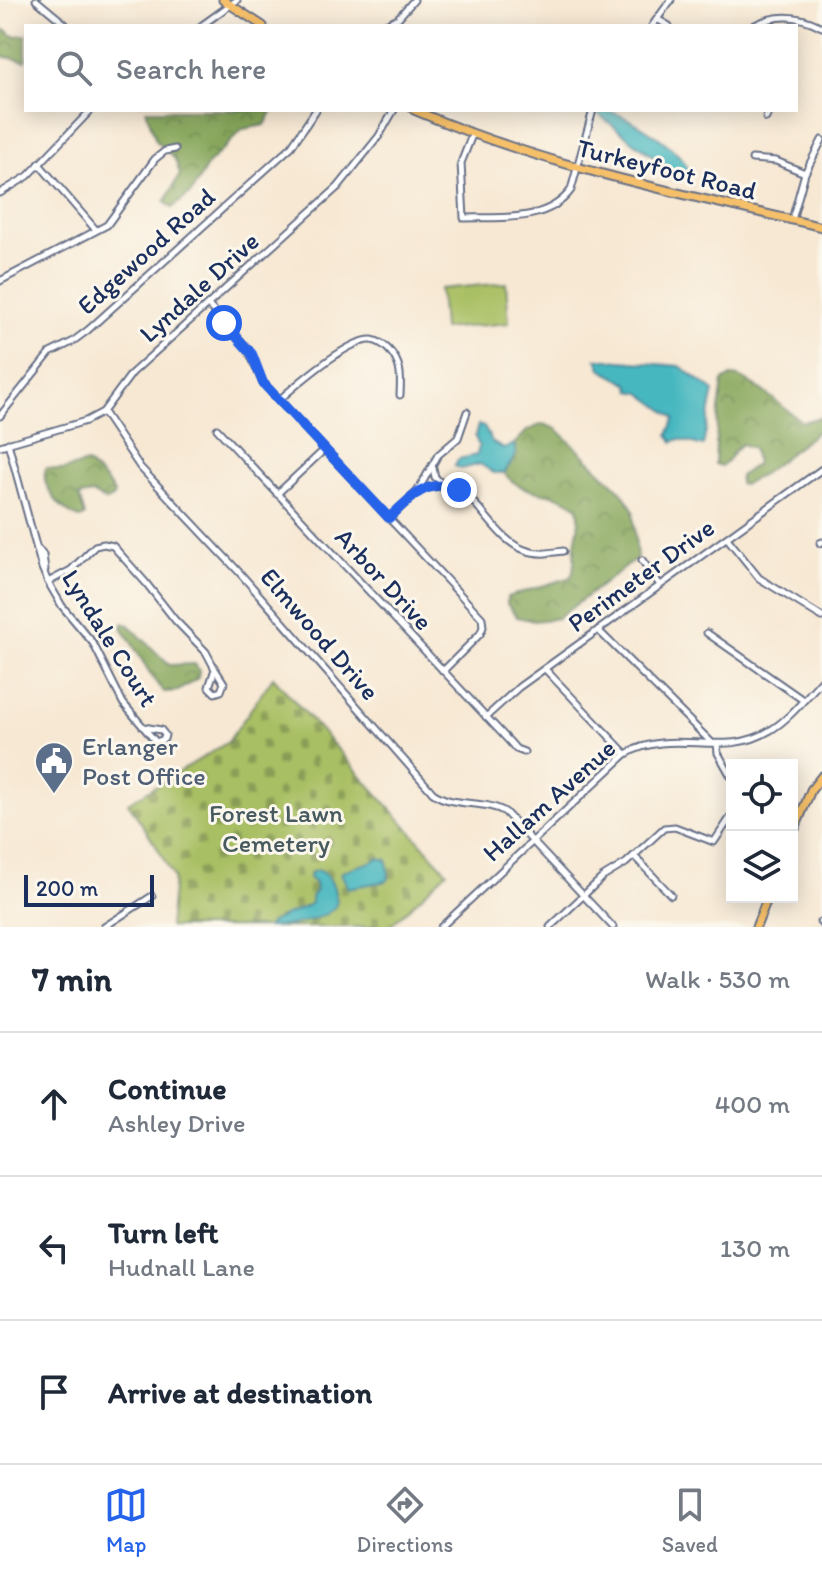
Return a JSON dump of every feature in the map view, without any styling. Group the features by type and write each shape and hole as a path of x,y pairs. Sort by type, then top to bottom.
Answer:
{"main road":[{"path":"230,2 260,24"},
{"name":"Turkeyfoot Road","path":"419,112 472,135 576,169 822,227"},
{"path":"798,814 822,776"},
{"path":"756,927 766,903"}],"street":[{"path":"36,0 65,24"},
{"path":"385,24 398,18 414,0"},
{"path":"653,24 671,0"},
{"path":"203,24 230,2"},
{"path":"758,24 776,17 791,17 822,27"},
{"path":"657,19 666,24"},
{"path":"0,193 28,176 89,112"},
{"name":"Edgewood Road","path":"0,416 50,353 80,338 264,171 298,139 315,112"},
{"name":"Lyndale Drive","path":"103,412 127,379 338,187 379,136 393,112"},
{"path":"472,135 461,163 464,218 533,215 569,193 592,112"},
{"path":"766,118 768,112"},
{"path":"792,220 805,173 822,140"},
{"path":"0,281 109,224 155,159 165,151 175,149"},
{"path":"752,159 776,161 805,173"},
{"path":"39,164 96,231"},
{"path":"208,305 248,349 261,379 279,400 483,620 480,634 443,671"},
{"path":"279,400 304,377 349,347 368,340 384,345 399,365 402,374 400,395"},
{"path":"0,446 86,421 103,412"},
{"name":"Elmwood Drive","path":"103,412 140,467 239,572 433,793 445,800 499,808 613,927"},
{"path":"389,518 417,492 440,453 458,438 467,412"},
{"name":"Arbor Drive","path":"217,429 516,749 524,752"},
{"name":"Lyndale Court","path":"8,443 48,582 62,606 93,643 117,693 143,727"},
{"path":"277,494 325,449"},
{"path":"433,467 435,477 443,485"},
{"name":"Perimeter Drive","path":"486,717 519,687 822,469"},
{"path":"417,492 432,485 453,487 518,547 543,554 563,551"},
{"path":"727,538 759,578 822,617"},
{"path":"48,582 71,570 95,546 113,546 206,652 215,669"},
{"path":"642,560 660,585"},
{"path":"598,630 714,744 726,767"},
{"path":"707,633 803,700"},
{"path":"545,669 626,754"},
{"name":"Hallam Avenue","path":"441,927 626,754 655,742 742,742 768,732 785,719 822,680"},
{"path":"697,743 702,733"},
{"path":"550,927 603,877 634,856 661,830 670,827 683,829 714,842 726,824"},
{"path":"634,856 671,895"},
{"path":"104,927 152,896"}],"green space":[{"path":"0,27 14,36 24,35 24,61 0,56"},
{"path":"147,112 272,112 265,125 243,129 208,164 191,193 172,208 165,202 180,174 175,159 156,141"},
{"path":"506,283 509,323 443,329 440,289"},
{"path":"732,376 748,381 802,422 822,417 822,428 764,473 743,485 739,484 740,476 756,464 753,448 742,444 725,464 715,464 723,381"},
{"path":"543,424 557,429 621,491 633,509 637,558 558,618 535,621 517,617 507,604 507,597 571,577 579,522 578,507 569,501 520,486 504,473 516,455 514,444 528,430"},
{"path":"87,463 114,493 113,498 106,501 93,494 79,496 85,516 80,518 54,498 45,475 46,468 63,470"},
{"path":"123,623 129,625 169,665 195,664 199,671 198,678 178,691 164,692 122,627"},
{"name":"Forest Lawn Cemetery","path":"273,677 447,872 389,927 169,927 174,878 128,803 228,742"}],"water":[{"path":"611,112 652,133 677,154 688,173 672,171 598,114"},
{"path":"597,359 680,366 714,391 703,446 679,439 673,442 668,435 675,418 641,393 631,391 630,385 602,370"},
{"path":"478,425 484,427 492,442 504,449 514,444 516,455 504,473 494,473 480,464 462,469 454,466 459,459 477,455 479,446 475,437"},
{"path":"378,858 387,860 387,881 348,888 341,873"},
{"path":"317,870 326,875 333,885 337,901 334,908 318,918 267,927 311,903 316,890 315,883 309,878 310,873"}],"place":[{"name":"Erlanger Post Office","path":"54,795"}],"route":[{"path":"224,323 252,354 263,383 389,518 426,487 443,485 459,490"}]}
